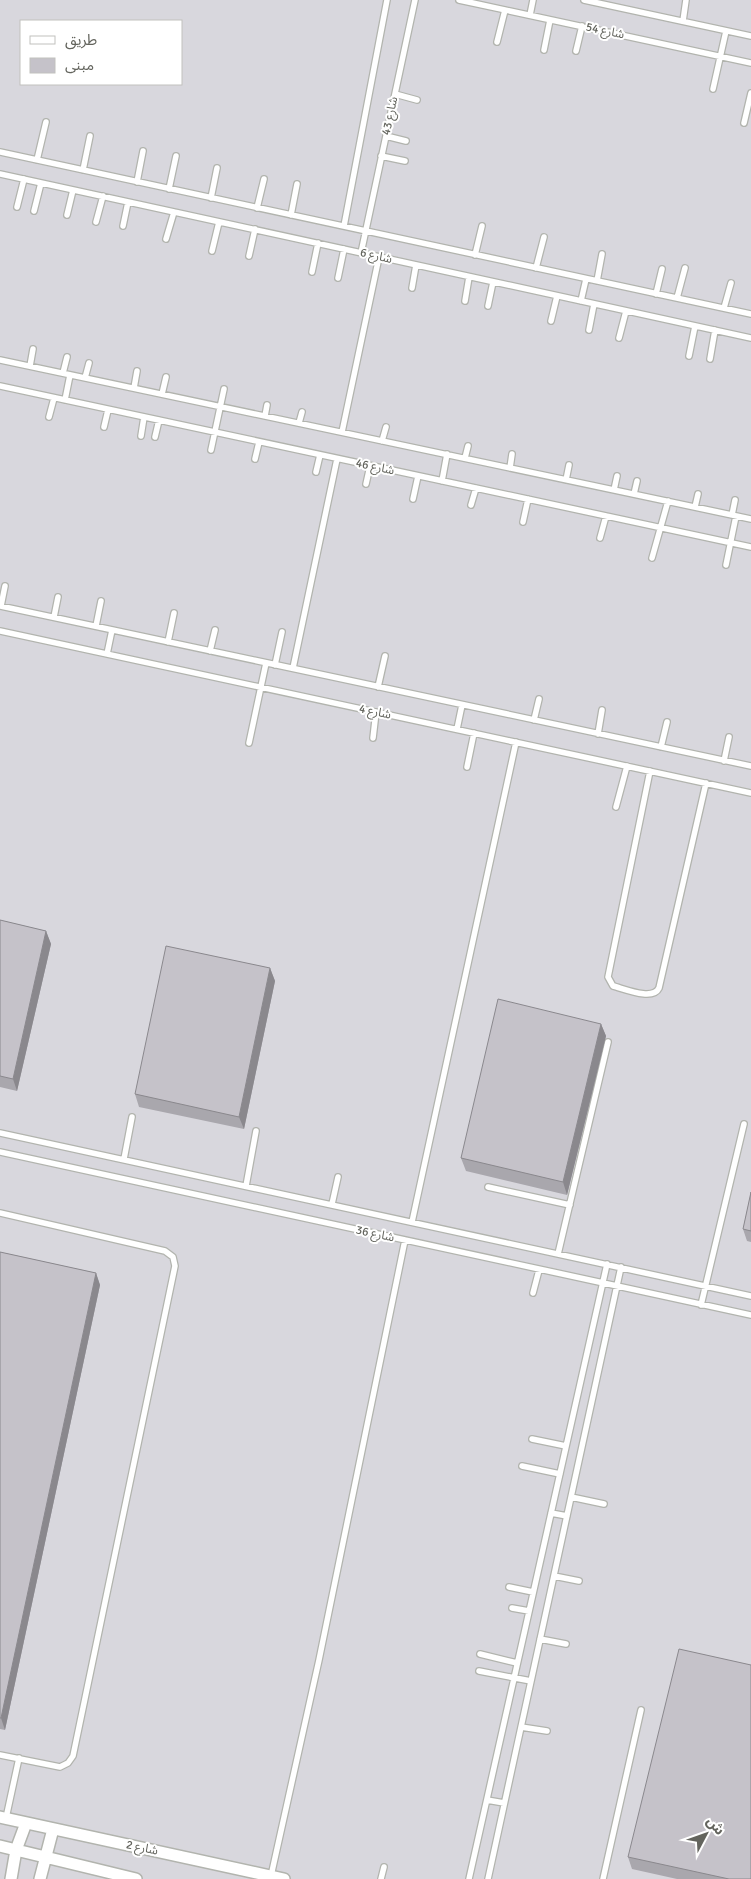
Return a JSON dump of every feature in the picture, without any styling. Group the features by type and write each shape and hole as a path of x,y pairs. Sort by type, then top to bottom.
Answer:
{"street":[{"name":"شارع 2","path":"3,1818 280,1878"},
{"path":"11,1879 16,1850 26,1823"},
{"path":"40,1879 54,1829"},
{"path":"0,1846 136,1879"}],"lane":[{"name":"شارع 43","path":"344,226 387,0"},
{"name":"شارع 43","path":"361,253 415,0"},
{"name":"شارع 54","path":"459,0 751,63"},
{"path":"530,15 533,0"},
{"name":"شارع 54","path":"584,0 751,35"},
{"path":"615,7 616,0"},
{"path":"682,22 686,0"},
{"path":"497,42 506,10"},
{"path":"544,50 550,20"},
{"path":"576,51 582,26"},
{"path":"713,89 726,31"},
{"path":"744,123 751,93"},
{"path":"395,94 417,100"},
{"path":"37,160 46,122"},
{"path":"83,170 90,136"},
{"path":"386,136 406,141"},
{"path":"137,182 142,151"},
{"name":"شارع 6","path":"0,152 751,314"},
{"path":"168,188 176,156"},
{"path":"381,156 405,161"},
{"path":"211,198 218,168"},
{"name":"شارع 6","path":"0,174 751,338"},
{"path":"17,207 24,179"},
{"path":"257,208 264,179"},
{"path":"34,211 41,183"},
{"path":"291,215 297,184"},
{"path":"67,215 72,190"},
{"path":"96,222 103,196"},
{"path":"123,226 128,202"},
{"path":"166,239 174,212"},
{"path":"212,251 219,222"},
{"path":"475,255 482,226"},
{"path":"249,256 255,229"},
{"path":"536,268 544,237"},
{"path":"312,272 318,243"},
{"path":"338,278 344,249"},
{"path":"597,281 602,254"},
{"path":"342,432 378,257"},
{"path":"412,288 416,265"},
{"path":"677,298 685,268"},
{"path":"656,294 662,269"},
{"path":"464,301 469,277"},
{"path":"581,301 586,279"},
{"path":"488,306 494,282"},
{"path":"724,308 731,284"},
{"path":"552,321 557,296"},
{"path":"589,330 594,304"},
{"path":"619,338 626,311"},
{"path":"689,356 694,326"},
{"path":"710,359 715,330"},
{"path":"30,366 33,350"},
{"path":"63,373 67,357"},
{"path":"0,360 734,516 751,517"},
{"path":"85,378 89,363"},
{"path":"134,388 137,371"},
{"path":"65,400 70,374"},
{"path":"162,394 166,377"},
{"name":"شارع 46","path":"0,386 751,547"},
{"path":"211,450 224,389"},
{"path":"49,417 54,398"},
{"path":"265,416 267,405"},
{"path":"104,428 108,410"},
{"path":"299,423 302,412"},
{"path":"141,436 144,417"},
{"path":"155,437 159,420"},
{"path":"382,441 386,427"},
{"path":"255,459 259,442"},
{"path":"465,458 468,446"},
{"path":"442,481 447,454"},
{"path":"510,468 512,454"},
{"path":"316,472 320,455"},
{"path":"293,668 337,459"},
{"path":"566,480 569,465"},
{"path":"366,484 370,466"},
{"path":"413,499 418,476"},
{"path":"614,490 617,476"},
{"path":"634,494 637,481"},
{"path":"471,505 476,488"},
{"path":"695,507 698,494"},
{"path":"523,522 528,499"},
{"path":"726,565 735,500"},
{"path":"652,558 668,501"},
{"path":"600,538 606,516"},
{"path":"1,606 5,586"},
{"path":"54,617 58,597"},
{"path":"96,626 101,601"},
{"name":"شارع 4","path":"1,606 751,766"},
{"path":"168,642 174,613"},
{"path":"107,654 112,630"},
{"path":"210,651 215,630"},
{"name":"شارع 4","path":"0,631 751,793"},
{"path":"275,665 282,632"},
{"path":"378,687 385,656"},
{"path":"249,743 266,662"},
{"path":"534,720 539,699"},
{"path":"457,729 462,705"},
{"path":"598,734 602,710"},
{"path":"373,738 376,712"},
{"path":"661,747 667,722"},
{"path":"467,767 474,733"},
{"path":"724,761 729,737"},
{"path":"412,1222 516,742"},
{"path":"616,807 627,766"},
{"path":"650,771 608,977 614,986 651,995 658,992 706,783"},
{"path":"558,1254 608,1042"},
{"path":"124,1159 132,1117"},
{"path":"701,1305 744,1124"},
{"path":"246,1186 256,1131"},
{"name":"شارع 36","path":"0,1132 751,1296"},
{"name":"شارع 36","path":"0,1152 751,1315"},
{"path":"332,1204 338,1177"},
{"path":"488,1187 570,1205"},
{"path":"0,1213 166,1251 173,1257 175,1266 73,1756 68,1763 60,1767 0,1755"},
{"path":"280,1878 319,1660 405,1240"},
{"path":"469,1879 606,1264"},
{"path":"488,1879 621,1267"},
{"path":"533,1293 539,1270"},
{"path":"532,1439 566,1446"},
{"path":"522,1466 560,1474"},
{"path":"571,1497 604,1504"},
{"path":"551,1514 567,1516"},
{"path":"554,1576 579,1581"},
{"path":"509,1587 533,1592"},
{"path":"512,1608 529,1611"},
{"path":"540,1639 566,1644"},
{"path":"480,1654 518,1662"},
{"path":"479,1670 531,1681"},
{"path":"602,1879 641,1710"},
{"path":"521,1727 547,1731"},
{"path":"3,1818 19,1758"},
{"path":"487,1800 504,1803"},
{"path":"381,1879 384,1867"}],"shaded area":[{"path":"0,0 751,0 751,1879 0,1879"}],"building":[{"path":"0,920 46,931 13,1079 0,1076"},
{"path":"166,946 270,968 239,1117 135,1094"},
{"path":"498,999 601,1024 563,1182 461,1158"},
{"path":"751,1192 751,1231 743,1229"},
{"path":"0,1252 96,1273 1,1718 0,1718"},
{"path":"679,1649 751,1665 751,1879 729,1879 628,1857"}]}
